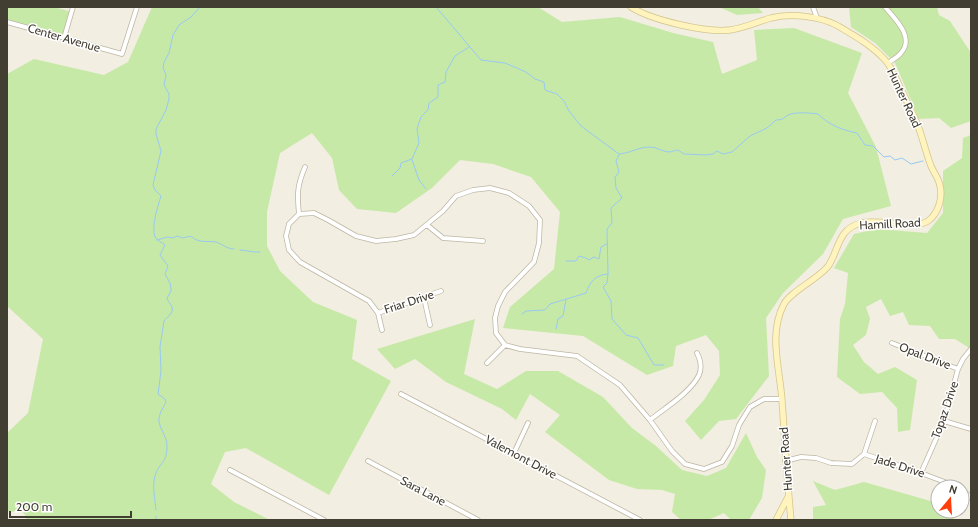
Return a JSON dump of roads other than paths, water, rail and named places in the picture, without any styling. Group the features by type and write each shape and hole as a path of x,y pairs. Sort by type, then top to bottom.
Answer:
{"street":[{"path":"64,38 73,7"},
{"name":"Center Avenue","path":"7,22 122,54 137,7"},
{"name":"Hunter Road","path":"631,7 644,14 679,24 712,30 742,28 774,17 809,16 835,25 869,45 888,63 918,127 932,167"},
{"path":"813,7 817,18"},
{"path":"885,7 900,24 906,42 904,49 900,54 888,63"},
{"path":"299,214 299,181 305,167"},
{"name":"Hamill Road","path":"782,399 776,350 776,321 785,302 828,266 847,229 861,223 880,222 917,224 927,221 936,212 940,199 940,186 932,167"},
{"path":"382,330 378,313 369,301 300,262 288,250 286,236 289,224 299,214 314,213 356,236 376,241 396,239 414,235 427,225 456,196 473,190 490,188 509,193 529,206 540,220 539,243 534,262 505,292 498,306 495,318 496,333 505,345 520,349 577,356 620,385 650,420 672,451 685,464 704,469 722,462 732,446 739,425 750,407 764,399 782,399"},
{"path":"427,225 443,238 483,241"},
{"name":"Friar Drive","path":"378,313 441,291"},
{"path":"424,298 430,325"},
{"name":"Opal Drive","path":"892,343 958,369"},
{"path":"487,363 505,345"},
{"name":"Topaz Drive","path":"920,473 944,421 958,369 963,359 971,349"},
{"path":"650,420 692,384 699,374 700,361 697,353"},
{"name":"Valemont Drive","path":"401,394 640,520"},
{"name":"Hunter Road","path":"782,399 785,461 791,520"},
{"path":"785,461 801,457 816,458 831,463 852,464 864,454 876,421"},
{"path":"944,421 971,429"},
{"path":"514,453 528,423"},
{"name":"Jade Drive","path":"864,454 936,479"},
{"name":"Sara Lane","path":"368,461 478,520"},
{"path":"230,470 324,520"},
{"path":"776,520 788,496"}],"waterway":[{"path":"156,510 154,480 167,452 166,440 159,422 160,414 166,402 165,399 158,394 161,371 160,347 164,321 171,313 172,309 172,306 167,298 171,291 170,283 165,274 168,266 160,255 165,245 155,237 154,232 155,216 161,196 155,190 153,185 161,151 156,129 166,110 169,99 169,94 164,85 166,75 163,68 164,62 169,53 173,35 179,25 191,17 200,7"},
{"path":"436,7 481,60 505,63 526,72 535,79 544,82 545,90 557,94 564,101 569,111 581,126 619,154 650,147 667,152 678,150 684,154 706,155 713,154 717,151 723,154 732,152 750,136 767,128 776,120 791,114 804,113 818,114 836,126 857,133 865,145 873,146 884,157 890,156 895,160 902,158 911,164 923,161"},
{"path":"392,176 400,168 401,163 412,159 419,143 417,129 421,117 428,110 429,103 438,97 438,85 445,82 446,72 455,56 469,47"},
{"path":"522,314 526,311 545,310 550,304 586,293 589,285 594,279 608,274 607,229 612,223 611,208 622,198 616,188 615,177 619,172 616,161 619,155"},
{"path":"412,160 419,180 426,189"},
{"path":"157,240 177,236 183,238 191,237 200,241 216,242 234,249"},
{"path":"566,261 576,261 579,256 589,260 594,257 599,259 601,247 607,244"},
{"path":"240,250 260,252"},
{"path":"608,274 607,283 603,287 611,301 612,319 626,335 638,338 654,365 664,365"},
{"path":"556,329 558,319 563,316 566,299"}]}
